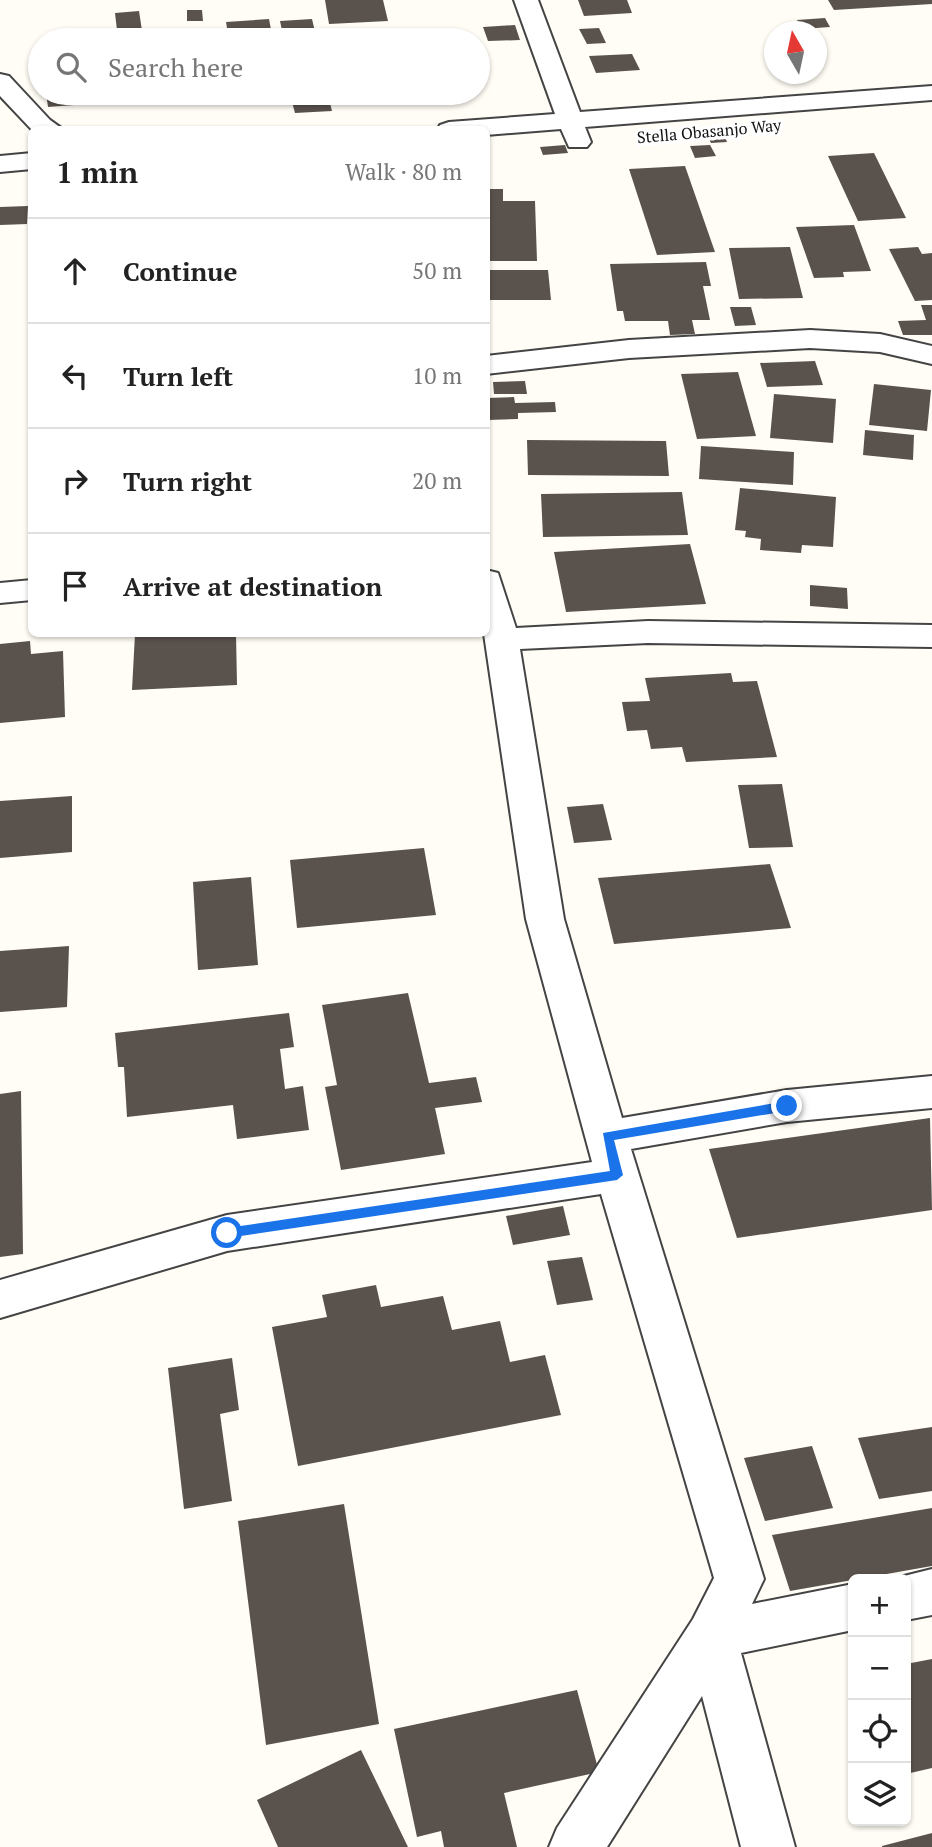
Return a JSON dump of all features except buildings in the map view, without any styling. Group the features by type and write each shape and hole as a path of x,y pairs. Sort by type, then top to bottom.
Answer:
{"street":[{"path":"526,0 574,131"},
{"path":"0,81 43,126"},
{"path":"490,130 574,131 932,93"},
{"name":"Stella Obasanjo Way","path":"490,149 574,131 932,113"},
{"path":"0,164 28,161"},
{"path":"0,188 28,186"},
{"path":"490,365 629,349 810,339 880,343 932,355"},
{"path":"0,593 28,590"},
{"path":"490,595 502,639 545,919 612,1156 739,1579 711,1636 576,1847"},
{"path":"502,639 648,632 830,632 932,636"},
{"path":"0,1299 227,1233 612,1156 787,1106 932,1092"},
{"path":"911,1596 932,1592"},
{"path":"711,1636 848,1608"},
{"path":"711,1636 768,1847"}],"route":[{"path":"227,1233 617,1175 607,1137 787,1106"}]}
